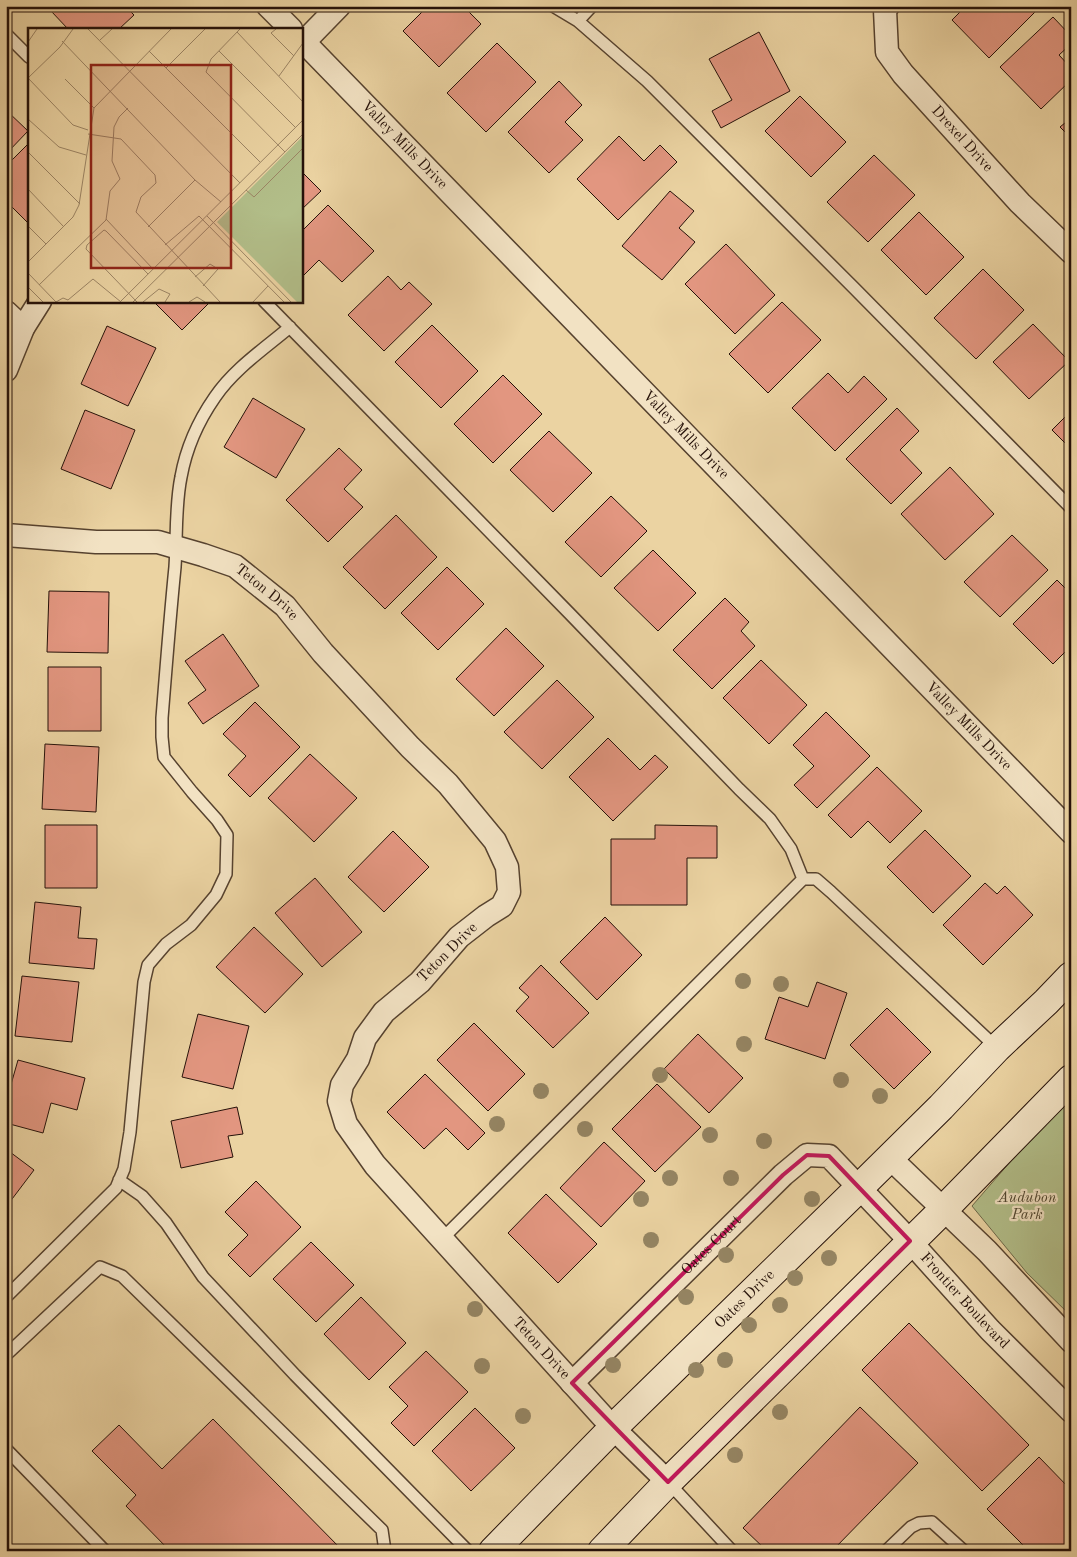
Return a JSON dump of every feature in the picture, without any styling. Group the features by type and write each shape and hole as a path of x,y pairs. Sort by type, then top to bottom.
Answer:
{"main road":[{"name":"Oates Drive","path":"493,1551 614,1428 890,1158 997,1048 1071,976"},
{"path":"602,1551 668,1482 910,1241 944,1210 1071,1079"}],"street":[{"name":"Valley Mills Drive","path":"268,6 289,28"},
{"path":"302,37 339,6"},
{"name":"Drexel Drive","path":"886,8 887,52 903,74 1020,203 1071,252"},
{"name":"Valley Mills Drive","path":"302,42 1071,832"},
{"path":"6,370 22,328 39,302"},
{"path":"6,312 22,328"},
{"name":"Teton Drive","path":"6,535 96,542 158,542 235,566 285,606 336,667 410,747 448,784 495,841 507,867 509,892 502,906 459,937 420,982 384,1012 365,1038 358,1059 342,1084 339,1101 346,1124 375,1164 572,1383 668,1482"},
{"name":"Oates Court","path":"572,1383 776,1182 808,1155 829,1156 860,1187"},
{"path":"890,1158 987,1251 1071,1342"},
{"name":"Frontier Boulevard","path":"860,1187 990,1330 1071,1411"}],"lane":[{"path":"553,6 578,21 647,81 1071,508"},
{"path":"578,21 592,6"},
{"path":"6,34 28,56"},
{"path":"265,302 770,819 791,849 803,879"},
{"path":"6,1297 116,1188 124,1169 130,1132 144,982 148,965 166,944 191,925 216,895 226,874 227,835 217,820 164,757 162,718 177,547 181,477 188,451 202,417 216,395 237,372 290,327"},
{"path":"442,1239 803,879 816,879 831,892 997,1048"},
{"path":"119,1180 142,1196 166,1223 203,1277 288,1368 468,1551"},
{"path":"6,1355 100,1268 122,1276 382,1530 385,1551"},
{"path":"6,1449 105,1551"},
{"path":"668,1482 732,1551"},
{"path":"886,1551 911,1527 919,1523 932,1522 964,1551"}],"highlighted area":[{"path":"807,1155 829,1156 910,1241 668,1482 572,1383 783,1175"}],"green space":[{"name":"Audubon Park","path":"1071,1100 1071,1316 1027,1273 972,1206 1023,1147"}],"building":[{"path":"56,6 125,6 134,15 120,28 67,28 51,11"},
{"path":"428,6 463,6 481,24 439,67 403,31"},
{"path":"966,6 1032,6 1037,10 989,58 952,20"},
{"path":"1053,17 1071,36 1071,44 1059,55 1071,68 1071,80 1041,109 1000,67"},
{"path":"759,32 790,91 721,128 712,111 732,100 709,59"},
{"path":"497,43 536,82 486,132 447,93"},
{"path":"559,81 582,105 565,122 583,140 549,173 508,132"},
{"path":"800,96 846,142 811,177 765,131"},
{"path":"6,110 28,131 6,154"},
{"path":"1071,118 1071,138 1060,127"},
{"path":"619,136 644,161 660,145 677,162 618,220 577,179"},
{"path":"28,144 28,223 6,201 6,166"},
{"path":"874,155 915,195 868,242 827,202"},
{"path":"302,172 321,191 302,209"},
{"path":"670,191 694,211 679,228 695,242 662,280 622,246"},
{"path":"328,205 374,251 342,282 319,260 302,277 302,231"},
{"path":"919,212 964,257 926,295 881,250"},
{"path":"726,244 775,295 735,334 685,284"},
{"path":"983,269 1024,310 976,359 934,318"},
{"path":"388,276 401,290 409,282 432,304 384,351 348,315"},
{"path":"154,302 210,302 182,330"},
{"path":"782,302 821,340 768,393 729,354"},
{"path":"1033,324 1069,361 1029,399 993,362"},
{"path":"432,325 478,371 441,408 395,362"},
{"path":"107,326 156,348 128,406 81,384"},
{"path":"828,373 848,393 864,376 887,399 835,451 792,408"},
{"path":"503,375 542,414 493,463 454,424"},
{"path":"253,398 305,429 276,478 224,447"},
{"path":"897,408 919,431 900,450 922,473 891,504 846,459"},
{"path":"85,410 135,430 111,489 61,469"},
{"path":"1071,411 1071,449 1052,430"},
{"path":"549,431 592,473 553,512 510,470"},
{"path":"339,448 362,470 344,489 363,507 328,542 286,500"},
{"path":"950,467 994,514 945,560 901,514"},
{"path":"611,496 647,531 601,577 565,542"},
{"path":"396,515 437,557 385,609 343,567"},
{"path":"1012,535 1048,570 1000,617 964,582"},
{"path":"653,550 696,593 658,631 614,588"},
{"path":"447,567 484,604 438,650 401,613"},
{"path":"1057,580 1071,594 1071,646 1053,664 1013,624"},
{"path":"49,591 109,592 108,653 47,652"},
{"path":"725,598 749,622 741,631 755,646 712,689 673,650"},
{"path":"506,628 544,666 494,716 456,679"},
{"path":"223,634 259,686 203,724 188,703 206,690 185,661"},
{"path":"761,660 807,705 769,744 723,698"},
{"path":"48,667 101,667 101,731 48,731"},
{"path":"557,680 594,717 542,769 504,732"},
{"path":"255,702 300,747 250,797 228,775 246,756 223,734"},
{"path":"826,712 870,756 817,808 794,785 814,766 793,745"},
{"path":"608,738 640,770 655,755 668,767 613,821 569,777"},
{"path":"45,744 99,747 96,812 42,809"},
{"path":"310,754 357,798 314,842 268,798"},
{"path":"877,767 922,811 890,843 868,821 851,838 828,815"},
{"path":"45,825 97,825 97,888 45,888"},
{"path":"655,825 717,826 717,858 687,858 687,905 611,905 611,839 655,839"},
{"path":"925,830 971,876 933,913 887,867"},
{"path":"393,831 429,867 384,912 348,877"},
{"path":"315,878 362,932 322,967 275,913"},
{"path":"985,883 997,894 1005,886 1033,915 983,965 943,925"},
{"path":"35,902 81,907 78,938 97,939 94,969 29,963"},
{"path":"605,917 642,955 597,1000 560,962"},
{"path":"254,927 303,974 265,1013 216,967"},
{"path":"541,965 589,1013 553,1048 516,1011 529,997 519,988"},
{"path":"22,976 79,982 72,1042 15,1036"},
{"path":"817,982 847,993 825,1059 765,1039 779,997 808,1007"},
{"path":"887,1008 931,1052 894,1089 850,1045"},
{"path":"198,1014 249,1026 233,1089 182,1077"},
{"path":"474,1023 525,1074 488,1111 437,1060"},
{"path":"698,1034 743,1078 709,1113 664,1069"},
{"path":"18,1060 85,1078 77,1110 51,1103 43,1133 6,1123 6,1102"},
{"path":"425,1074 485,1133 468,1150 446,1128 424,1149 387,1112"},
{"path":"657,1084 701,1127 655,1172 612,1129"},
{"path":"237,1107 243,1134 228,1136 233,1157 181,1168 171,1121"},
{"path":"604,1142 645,1181 601,1227 560,1188"},
{"path":"6,1149 34,1170 6,1207"},
{"path":"256,1181 301,1227 250,1277 228,1255 248,1235 225,1212"},
{"path":"546,1194 597,1244 558,1283 508,1233"},
{"path":"311,1242 354,1285 316,1322 273,1279"},
{"path":"361,1297 406,1343 369,1380 324,1334"},
{"path":"909,1323 1029,1445 982,1491 862,1370"},
{"path":"426,1351 468,1392 414,1446 391,1423 408,1406 389,1387"},
{"path":"860,1407 918,1463 832,1551 767,1551 743,1528"},
{"path":"475,1408 515,1448 471,1491 432,1451"},
{"path":"213,1419 343,1551 170,1551 126,1506 136,1495 92,1451 119,1425 162,1469"},
{"path":"1039,1457 1071,1490 1071,1551 1029,1551 987,1509"}]}
